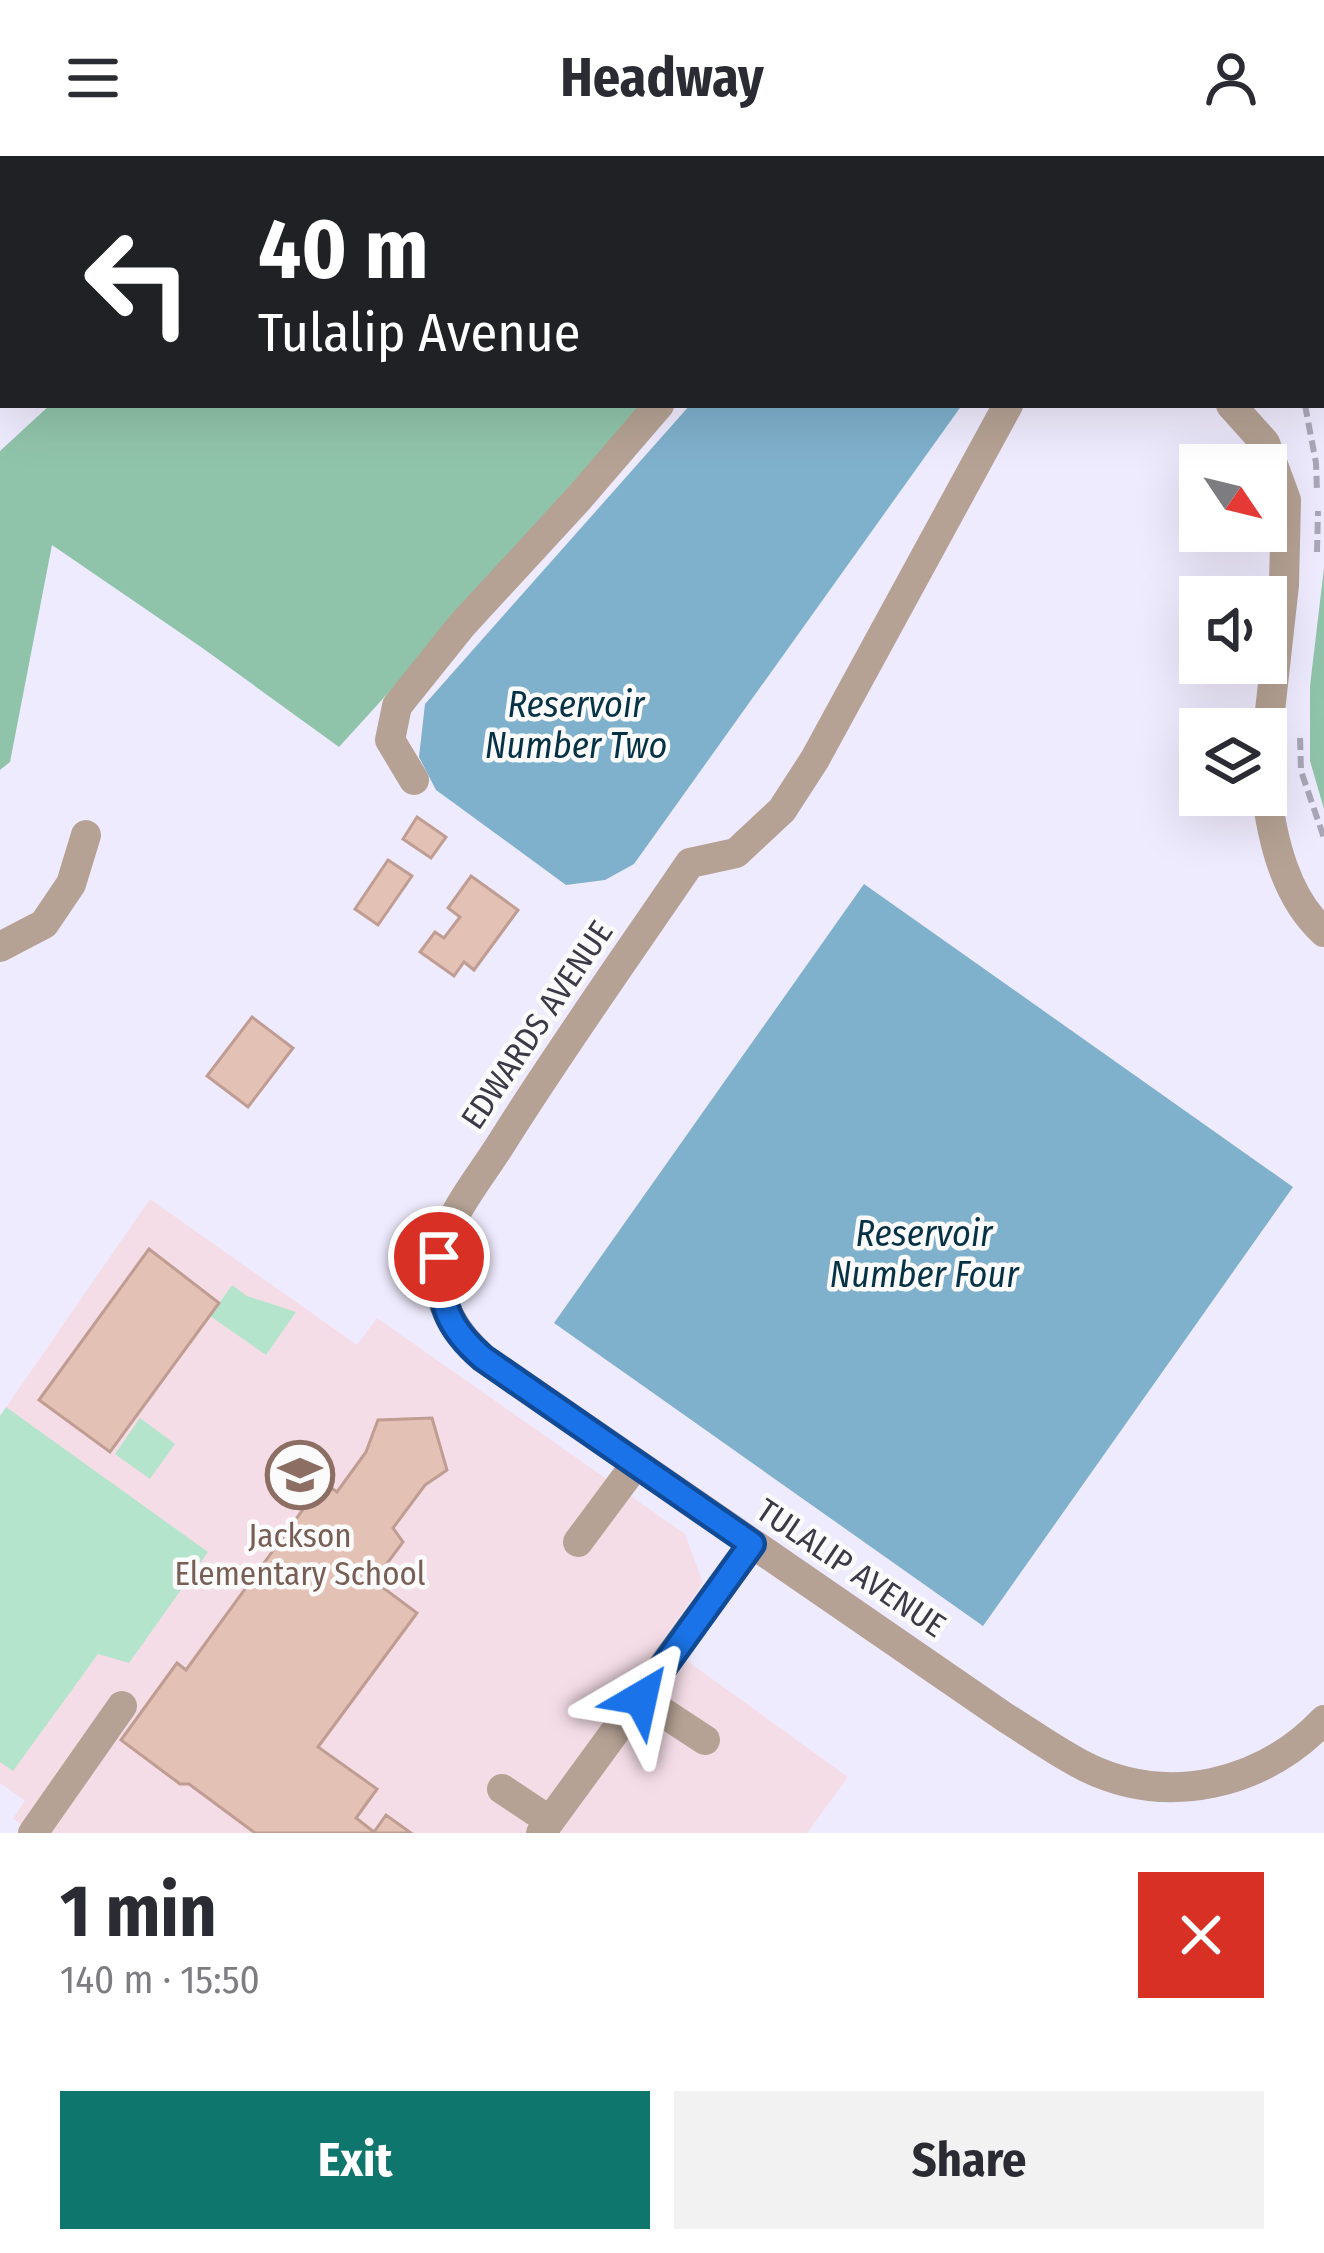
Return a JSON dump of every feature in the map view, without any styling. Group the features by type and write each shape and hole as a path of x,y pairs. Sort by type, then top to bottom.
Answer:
{"street":[{"path":"414,780 390,740 397,706 656,408"},
{"name":"EDWARDS AVENUE","path":"448,1229 520,1113 690,863 736,853 782,810 815,759 1006,408"},
{"path":"1234,408 1265,443 1286,500 1270,708"},
{"path":"1269,816 1287,877 1312,921 1324,932"},
{"path":"0,946 44,924 71,884 86,836"},
{"name":"TULALIP AVENUE","path":"448,1229 439,1257 441,1296 447,1314 483,1358 1069,1757 1118,1780 1188,1787 1243,1776 1287,1754 1324,1720"},
{"path":"578,1542 636,1464"},
{"path":"502,1789 545,1827 752,1544"},
{"path":"641,1698 705,1740"},
{"path":"33,1833 122,1706"}],"shaded area":[{"name":"Jackson Elementary School","path":"150,1199 357,1345 377,1318 685,1534 703,1583 661,1642 848,1777 807,1833 33,1833 13,1818 25,1801 0,1783 0,1416"}],"green space":[{"path":"47,408 647,408 339,747 52,545 10,762 0,770 0,451"},
{"path":"1324,568 1324,809 1310,761 1310,686"},
{"path":"232,1285 247,1296 296,1312 266,1355 210,1316"},
{"path":"6,1407 208,1552 129,1663 98,1654 13,1771 0,1762 0,1416"},
{"path":"140,1418 175,1444 150,1479 115,1454"}],"water":[{"name":"Reservoir Number Two","path":"687,408 960,408 634,864 605,880 566,885 436,790 419,757 425,704"},
{"name":"Reservoir Number Four","path":"864,884 1293,1187 983,1626 554,1323"}],"building":[{"path":"417,817 446,837 431,858 403,839"},
{"path":"388,860 412,876 378,925 355,909"},
{"path":"471,876 518,910 474,970 464,962 454,976 420,952 435,932 444,938 460,917 448,908"},
{"path":"252,1017 293,1048 248,1107 207,1076"},
{"path":"149,1249 219,1303 110,1452 39,1400"},
{"name":"Jackson Elementary School","path":"432,1418 447,1470 425,1485 393,1528 403,1542 374,1581 417,1613 318,1747 377,1789 356,1818 374,1832 386,1815 411,1833 255,1833 121,1740 177,1663 186,1670 323,1482 337,1492 366,1452 378,1420"}],"place":[{"name":"Jackson Elementary School","path":"300,1475"}],"route":[{"path":"439,1257 447,1314 483,1358 752,1544 641,1698"}]}
